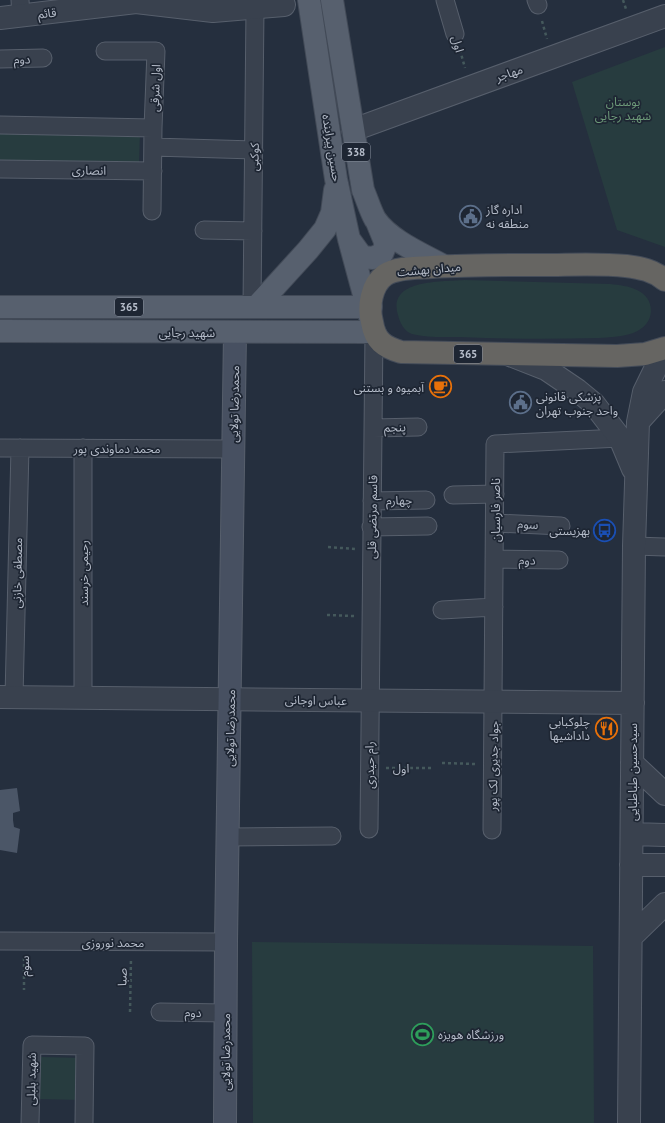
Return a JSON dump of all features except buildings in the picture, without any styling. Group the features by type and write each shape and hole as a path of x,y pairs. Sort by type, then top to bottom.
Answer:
{"highway":[{"name":"میدان بهشت","path":"370,316 371,301 376,286 384,276 395,270 444,266 606,265 640,269 662,276"},
{"name":"365","path":"370,316 384,345 401,352 510,355 633,355 656,352 665,349"}],"main road":[{"name":"حسین پیراینده","path":"309,0 336,179 349,240 370,316"},
{"name":"حسین پیراینده","path":"332,0 363,190 375,218 387,232 403,243 444,266"},
{"path":"255,306 308,250 325,228 332,213 336,179"},
{"path":"349,240 362,257 373,258 382,254 386,244 375,218"},
{"name":"365","path":"0,308 255,306 370,316"},
{"name":"شهید رجایی","path":"0,331 235,333 370,316"},
{"name":"محمدرضا تولایی","path":"225,1123 226,942 235,333"}],"street":[{"name":"اول","path":"445,0 455,34"},
{"name":"قائم","path":"0,18 20,8 136,1 213,12 245,6 284,5"},
{"name":"کوکبی","path":"245,6 254,150 253,231 255,306"},
{"name":"مهاجر","path":"353,130 665,16"},
{"name":"اول شرقی","path":"105,51 156,51 153,128"},
{"name":"دوم","path":"0,59 43,58"},
{"path":"0,125 153,128 152,211"},
{"path":"153,147 254,150"},
{"name":"انصاری","path":"0,169 153,171"},
{"path":"204,230 253,231"},
{"name":"قاسم مرتضی قلی","path":"370,316 373,428 370,701"},
{"name":"سیدحسین طباطبایی","path":"629,1123 634,546 638,422 644,392 665,349"},
{"path":"510,355 546,369 577,390 594,404 620,438 636,477"},
{"path":"638,422 665,392"},
{"name":"پنجم","path":"373,428 418,427"},
{"name":"ناصر فارسیان","path":"493,702 495,444 620,438"},
{"name":"محمد دماوندی پور","path":"0,448 234,449"},
{"name":"مصطفی خازنی","path":"7,697 20,448"},
{"name":"رحیمی خرسند","path":"83,448 83,698"},
{"path":"453,495 495,494"},
{"name":"چهارم","path":"372,501 426,500"},
{"name":"سوم","path":"495,523 561,526"},
{"path":"372,527 428,526"},
{"path":"634,546 665,547"},
{"name":"دوم","path":"494,559 559,560"},
{"path":"442,610 494,607"},
{"name":"عباس اوجانی","path":"7,697 633,703"},
{"name":"رام حیدری","path":"369,829 370,701"},
{"name":"جواد جدیری لک پور","path":"492,830 493,702"},
{"path":"632,763 665,794"},
{"path":"632,834 665,835"},
{"path":"228,837 332,836"},
{"path":"631,865 665,865"},
{"path":"630,937 665,904"},
{"name":"محمد نوروزی","path":"0,942 226,942"},
{"name":"دوم","path":"160,1012 226,1013"},
{"name":"شهید بلبلی","path":"30,1123 32,1044 85,1046 84,1123"}],"path":[{"path":"537,3 552,57"},
{"name":"اول","path":"455,34 470,88"},
{"path":"328,547 371,550"},
{"path":"327,615 370,617"},
{"path":"442,763 493,764"},
{"name":"اول","path":"369,768 433,768"},
{"name":"سوم","path":"24,942 24,990"},
{"name":"صبا","path":"130,1012 131,942"}],"green space":[{"name":"بوستان شهید رجایی","path":"665,47 665,247 617,230 572,82"},
{"path":"0,129 140,132 139,164 0,161"},
{"path":"464,280 610,284 624,286 642,293 646,297 651,308 651,313 646,323 638,331 621,336 603,338 529,339 436,337 409,333 401,324 398,315 397,303 400,295 408,289 430,282"},
{"name":"ورزشگاه هویزه","path":"252,942 593,946 594,1123 253,1123"},
{"path":"41,1057 83,1058 82,1100 40,1099"}],"place":[{"name":"اداره گاز منطقه نه","path":"470,216"},
{"name":"آبمیوه و بستنی","path":"440,387"},
{"name":"پزشکی قانونی واحد جنوب تهران","path":"520,403"},
{"name":"بهزیستی","path":"605,530"},
{"name":"چلوکبابی داداشیها","path":"606,728"},
{"name":"ورزشگاه هویزه","path":"423,1034"}]}
